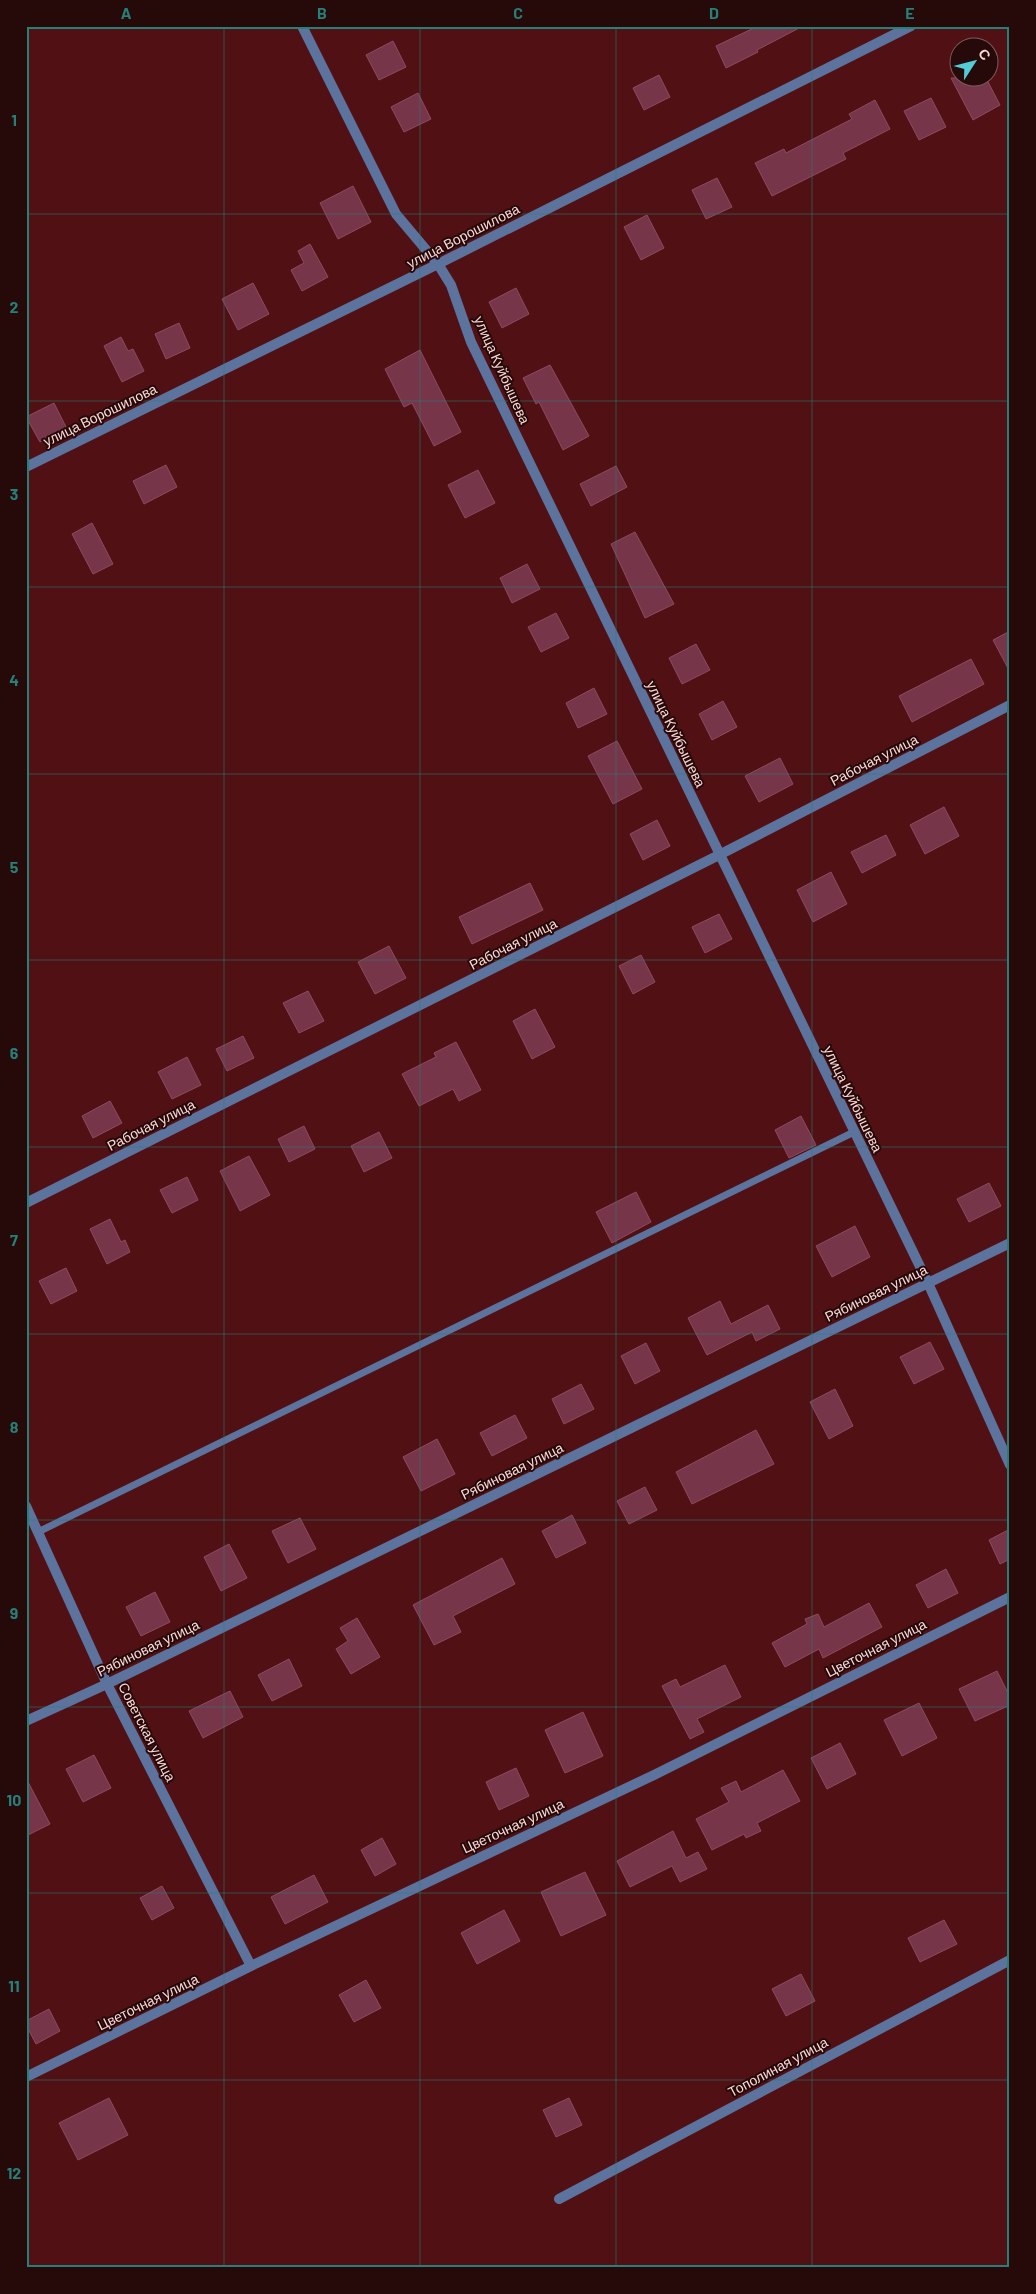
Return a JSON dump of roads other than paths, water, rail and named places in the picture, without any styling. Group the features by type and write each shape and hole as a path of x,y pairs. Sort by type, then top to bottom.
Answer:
{"street":[{"name":"улица Куйбышева","path":"302,26 396,214 438,264 452,285 471,342 928,1283 1010,1465"},
{"name":"улица Ворошилова","path":"26,467 438,264 911,26"},
{"name":"Рабочая улица","path":"26,1203 720,855 1010,705"},
{"name":"Рябиновая улица","path":"26,1721 107,1684 1010,1243"},
{"name":"Советская улица","path":"26,1506 107,1684 252,1966"},
{"name":"Цветочная улица","path":"26,2077 252,1966 654,1775 1010,1597"},
{"name":"Тополиная улица","path":"559,2199 1010,1960"}],"lane":[{"path":"38,1532 854,1132"}]}
